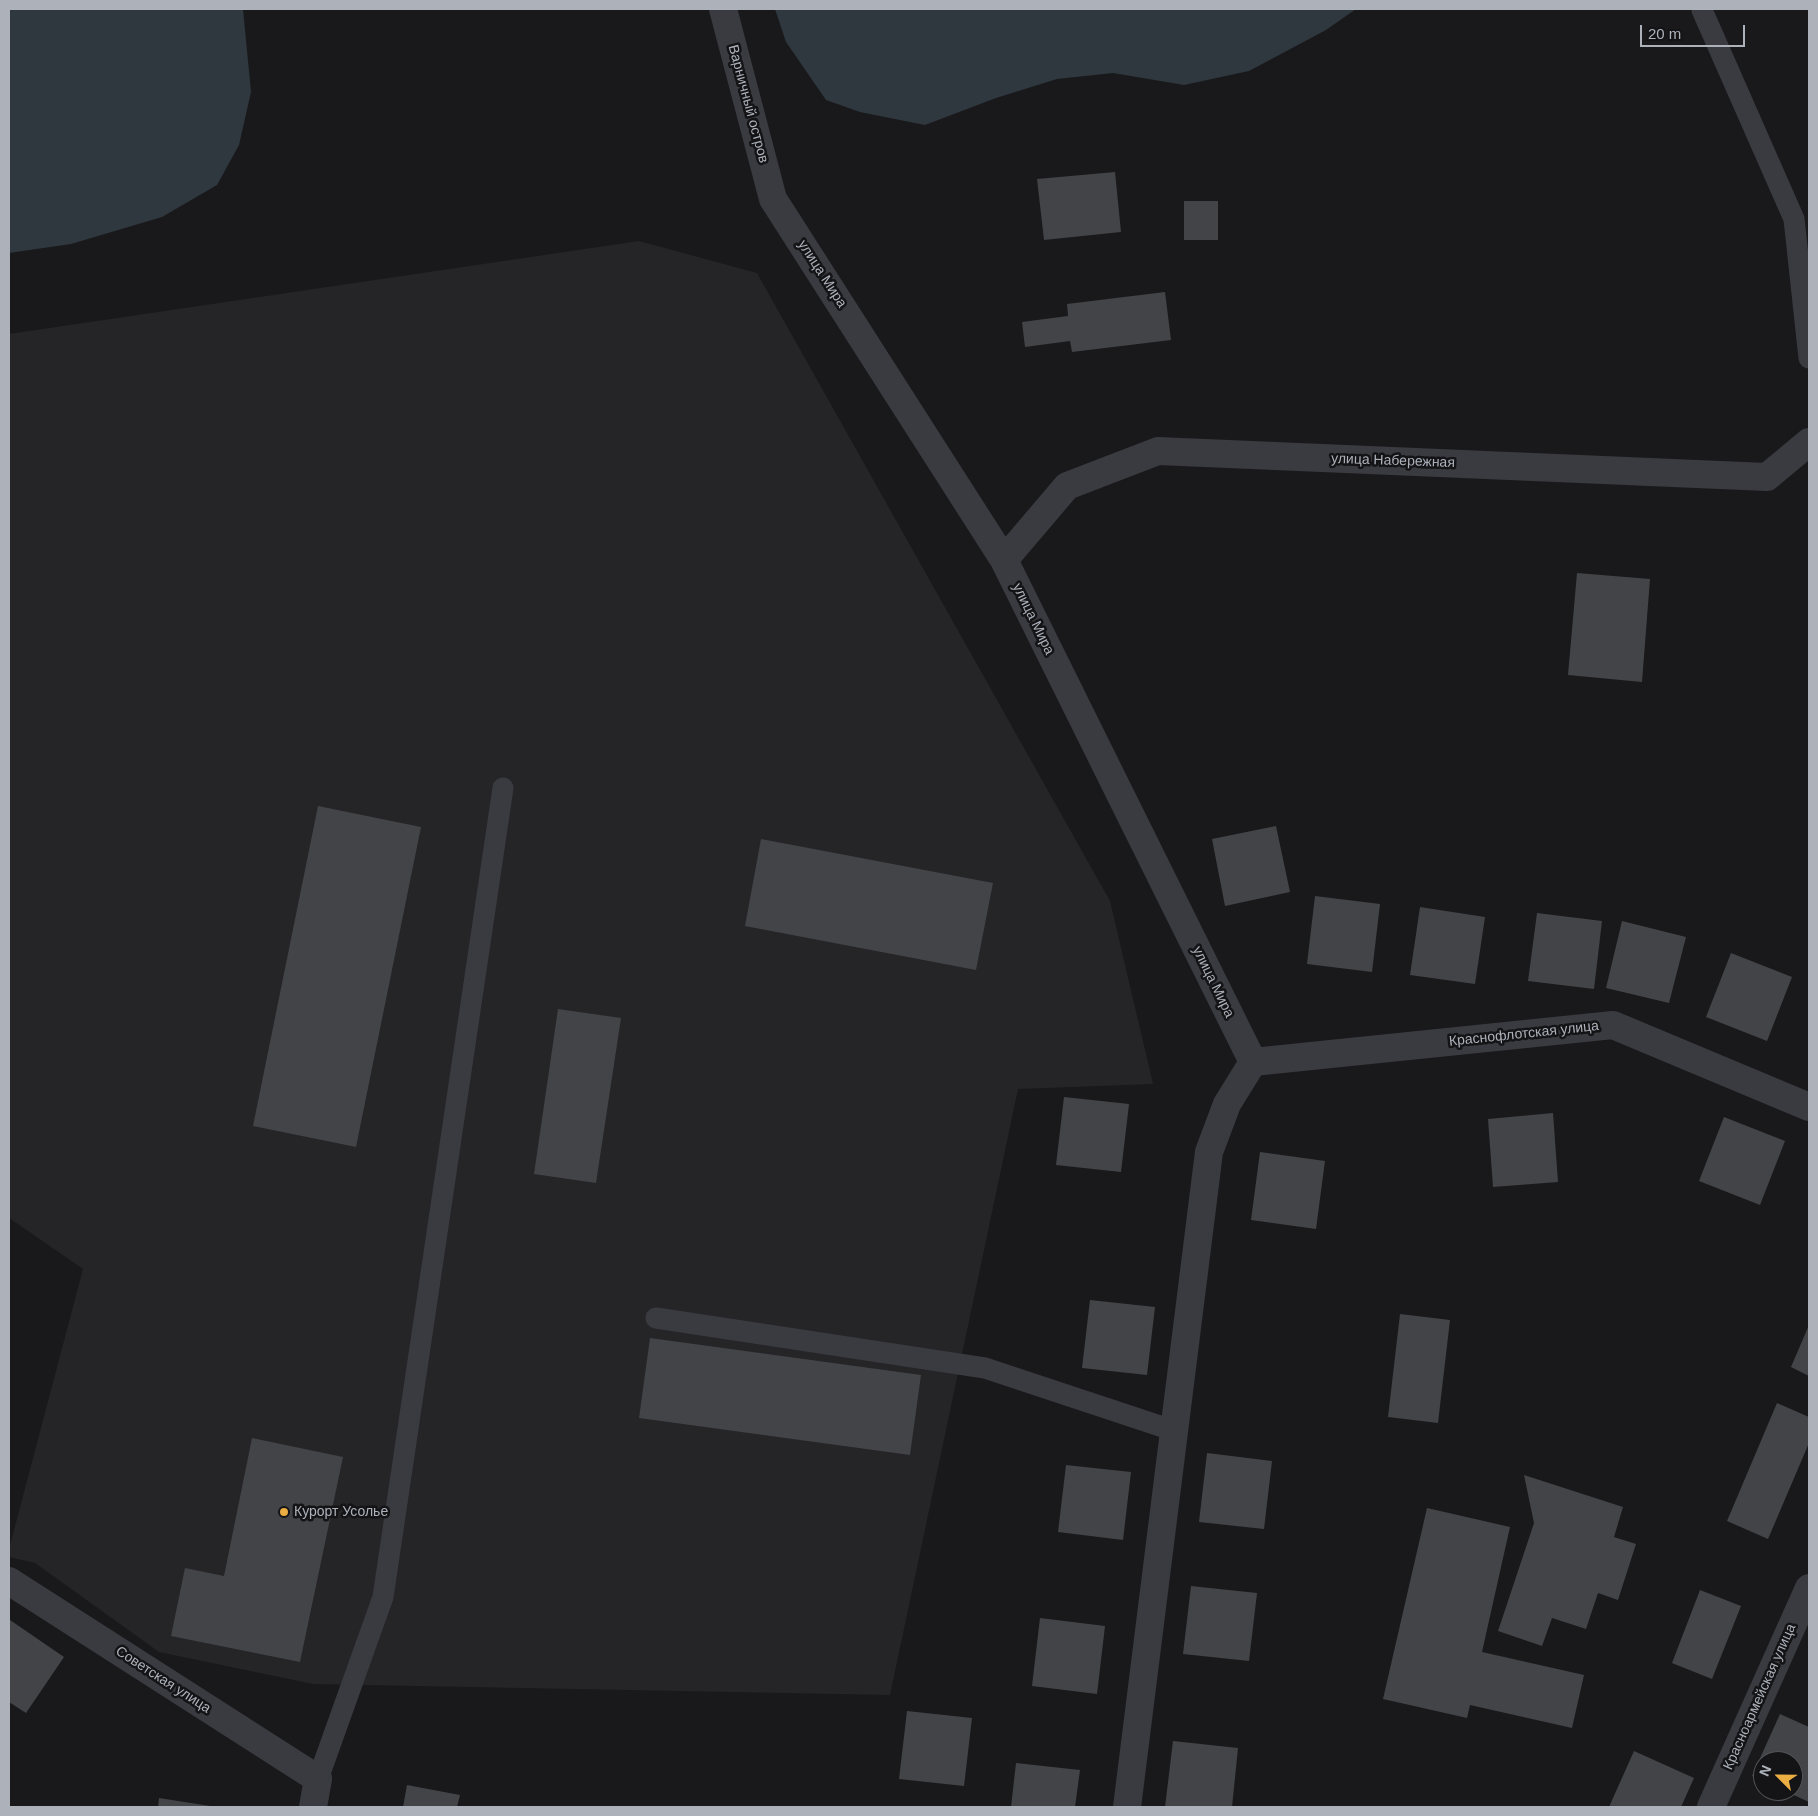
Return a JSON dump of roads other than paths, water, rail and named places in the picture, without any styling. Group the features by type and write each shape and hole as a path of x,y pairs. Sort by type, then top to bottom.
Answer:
{"street":[{"name":"Варничный остров","path":"723,9 773,199"},
{"name":"улица Мира","path":"773,199 1004,560 1253,1062"},
{"name":"улица Набережная","path":"1004,560 1067,486 1158,451 1767,477 1809,442"},
{"name":"Краснофлотская улица","path":"1253,1062 1613,1025 1809,1107"},
{"path":"1127,1807 1209,1152 1227,1104 1253,1062"},
{"name":"Советская улица","path":"9,1581 318,1779"},
{"name":"Красноармейская улица","path":"1711,1807 1809,1588"},
{"path":"313,1807 318,1779"}],"lane":[{"path":"1702,10 1794,219 1809,358"},
{"path":"318,1779 384,1596 503,788"},
{"path":"656,1318 985,1368 1175,1431"}],"place":[{"name":"Курорт Усолье","path":"284,1512"}]}
